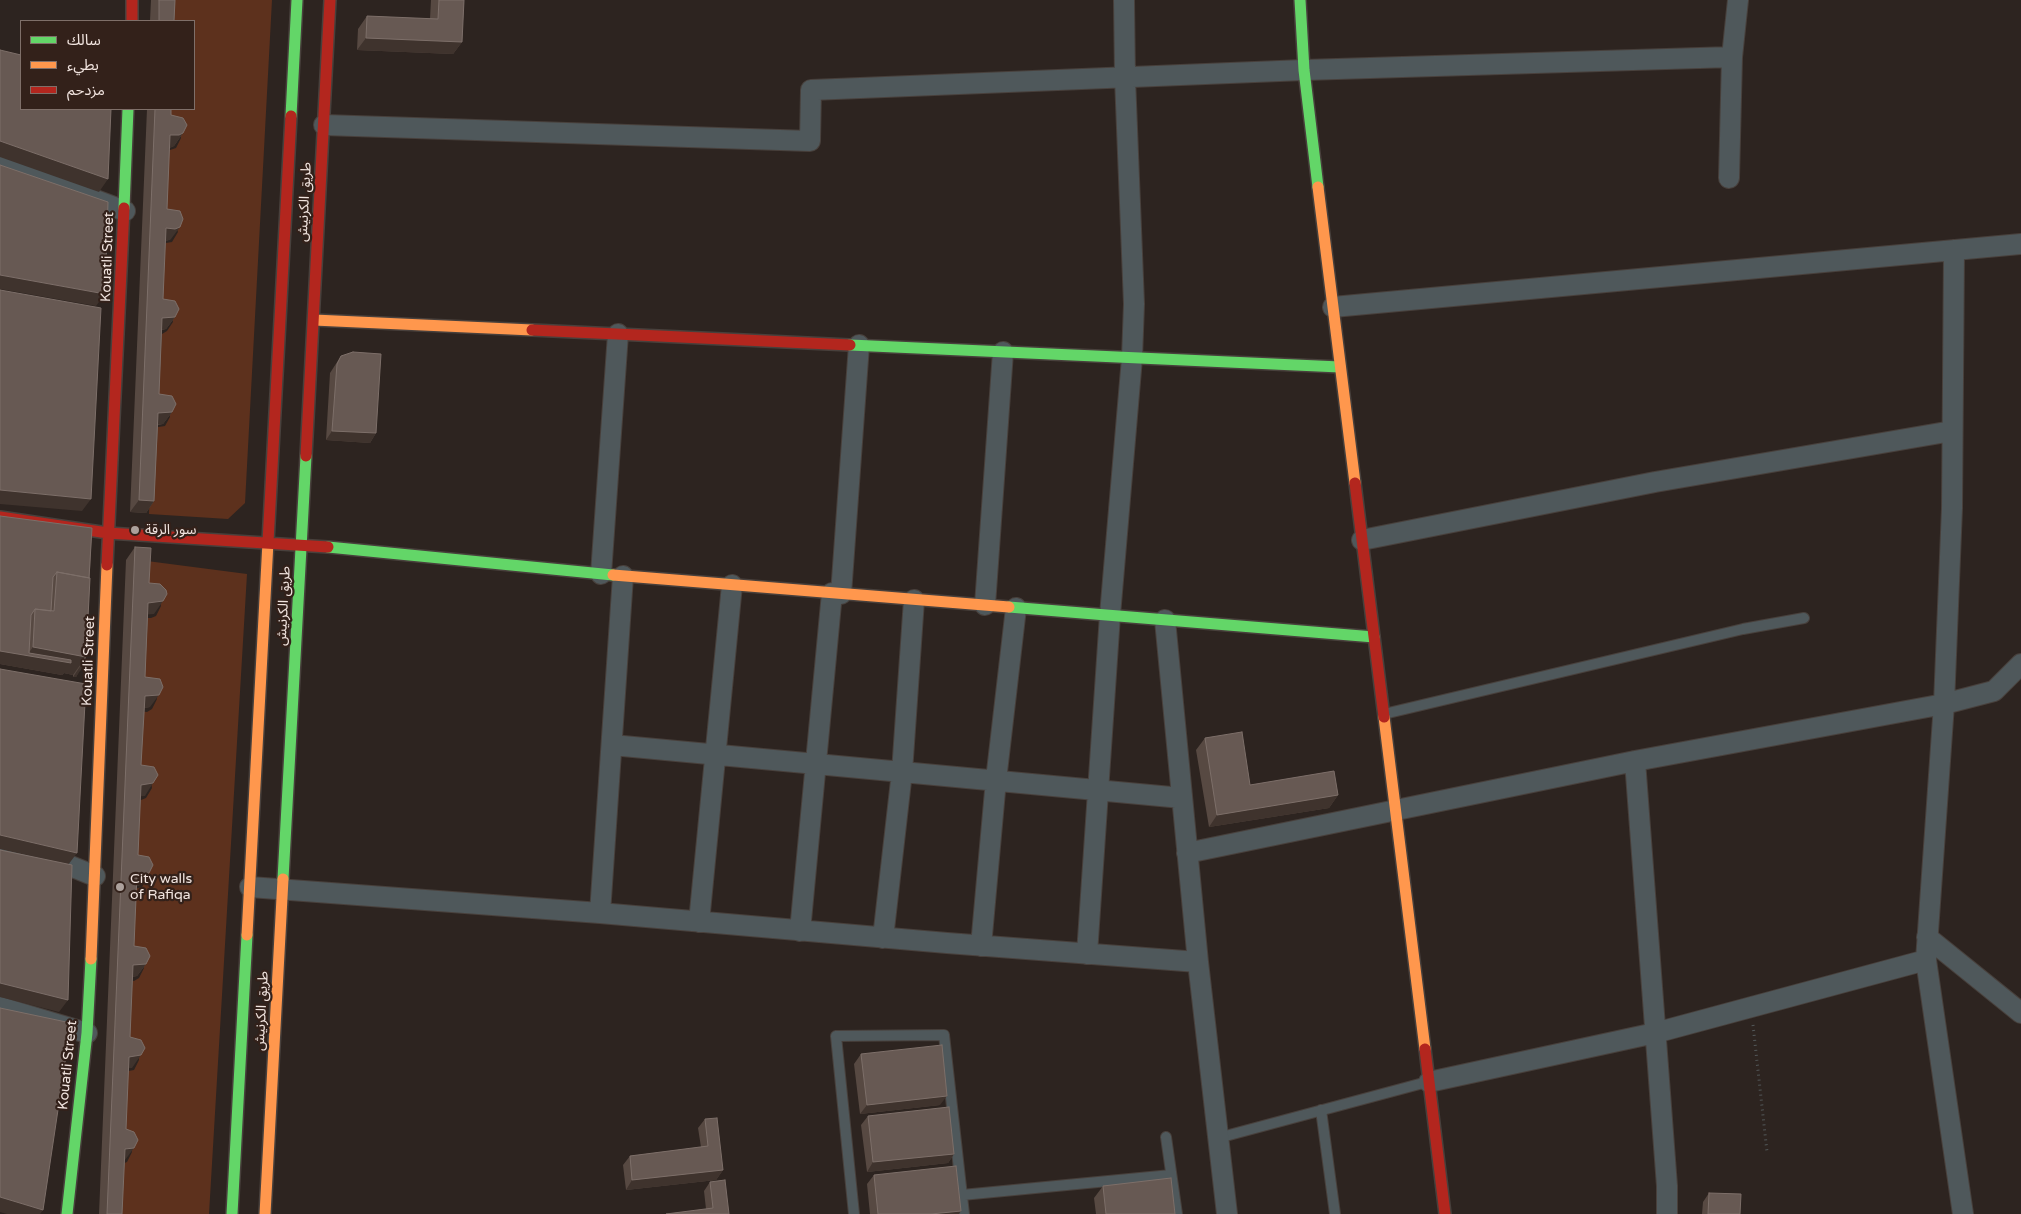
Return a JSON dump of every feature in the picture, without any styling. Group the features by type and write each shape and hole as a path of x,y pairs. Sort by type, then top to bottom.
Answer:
{"street":[{"path":"132,0 132,20"},
{"name":"طريق الكرنيش","path":"232,1214 297,0"},
{"name":"طريق الكرنيش","path":"265,1214 284,891 330,0"},
{"path":"1087,954 1110,615 1132,358 1134,304 1125,78 1124,0"},
{"path":"1300,0 1304,70 1445,1214"},
{"path":"1729,178 1732,57 1738,0"},
{"path":"324,125 810,141 811,90 1304,70 1732,57"},
{"name":"Kouatli Street","path":"67,1214 87,1033 95,876 94,690 108,533 111,318 124,211 128,110"},
{"path":"0,164 124,211"},
{"path":"1333,306 2021,244"},
{"path":"1954,250 1952,508 1944,704 1926,960 1963,1214"},
{"path":"314,320 1340,367"},
{"path":"601,574 618,334"},
{"path":"800,931 815,763 837,593 859,345"},
{"path":"985,605 1003,352"},
{"path":"1362,540 1655,482 1952,430"},
{"path":"0,517 108,533 302,545 623,576 1374,637"},
{"path":"600,913 623,576"},
{"path":"699,922 732,585"},
{"path":"883,938 902,772 914,600"},
{"path":"982,946 996,780 1016,608"},
{"path":"1165,620 1198,962 1227,1214"},
{"path":"1187,853 1635,761 1944,704 1994,690 2021,664"},
{"path":"612,745 1182,798"},
{"path":"1635,761 1667,1186 1667,1214"},
{"path":"0,852 68,865 95,876"},
{"path":"250,887 600,913 883,938 1198,962"},
{"path":"1927,937 2021,1013"},
{"path":"1428,1082 1655,1033 1926,960"},
{"path":"0,1007 87,1033"}],"lane":[{"path":"1383,714 1743,629 1804,618"},
{"path":"854,1214 836,1036 944,1035 964,1214"},
{"path":"1218,1138 1428,1082"},
{"path":"1321,1110 1335,1214"},
{"path":"1166,1136 1177,1214"},
{"path":"962,1195 1172,1175"}],"path":[{"path":"1751,1007 1766,1152"}],"shaded area":[{"path":"170,0 272,0 245,503 228,519 149,514 152,428 165,426 170,417 169,411 153,404 156,334 162,334 167,331 173,322 172,316 163,309 160,244 172,242 178,232 176,226 161,219 164,150 176,148 181,138 180,133 166,110 195,110 195,20 169,20"},
{"path":"147,561 247,574 209,1214 117,1214 122,1164 127,1162 132,1152 131,1147 123,1140 123,1072 134,1070 139,1060 138,1054 129,1047 127,980 134,981 139,978 144,968 143,963 128,955 131,890 142,887 147,878 146,872 138,865 134,800 146,798 152,788 151,782 136,775 138,711 147,712 152,709 157,699 156,694 139,686 142,618 156,616 161,606 160,601 143,593"}],"building":[{"path":"159,0 175,0 174,20 159,20"},
{"path":"439,0 464,0 462,42 366,38 367,16 438,19"},
{"path":"0,50 20,55 20,110 111,110 108,179 0,141"},
{"path":"155,110 171,110 171,115 183,118 187,125 183,133 170,135 167,209 180,211 183,219 180,227 175,229 166,228 163,299 175,301 179,309 175,317 162,318 159,394 172,396 176,404 172,412 158,413 154,501 139,500"},
{"path":"0,165 108,202 105,294 0,275"},
{"path":"0,290 101,308 91,499 0,490"},
{"path":"353,352 381,354 376,433 332,431 337,364 341,356"},
{"path":"0,516 92,528 89,578 57,572 53,577 51,611 35,609 31,615 29,653 71,660 71,663 0,651"},
{"path":"135,547 151,548 149,583 160,584 167,594 163,601 148,603 145,677 160,679 163,687 159,695 145,696 141,765 154,767 158,775 153,783 141,785 138,855 149,857 153,865 149,873 137,874 134,946 146,948 150,956 146,964 133,965 130,1037 141,1040 145,1048 141,1055 129,1057 126,1129 134,1132 138,1140 134,1148 125,1149 122,1214 107,1214"},
{"path":"57,572 90,578 86,657 33,647 35,609 54,611"},
{"path":"0,669 86,684 77,853 0,835"},
{"path":"1242,732 1250,785 1334,771 1338,795 1217,815 1205,738"},
{"path":"0,850 72,865 68,1000 0,983"},
{"path":"0,1008 71,1023 43,1210 0,1197"},
{"path":"942,1045 947,1096 867,1105 861,1054"},
{"path":"949,1107 954,1154 873,1162 868,1116"},
{"path":"717,1118 723,1170 632,1180 630,1156 708,1146 705,1119"},
{"path":"956,1166 961,1211 931,1214 878,1214 874,1175"},
{"path":"1171,1178 1175,1214 1106,1214 1103,1186"},
{"path":"725,1180 729,1214 666,1214 713,1208 710,1182"},
{"path":"1709,1193 1741,1194 1740,1214 1708,1214"}],"traffic: fast":[{"path":"291,116 297,0"},
{"path":"1300,0 1304,70 1318,187"},
{"path":"124,208 128,110"},
{"path":"850,345 1340,367"},
{"path":"283,879 306,456"},
{"path":"328,547 613,575"},
{"path":"1009,607 1374,637"},
{"path":"232,1214 247,935"},
{"path":"67,1214 87,1033 91,959"}],"traffic: slow":[{"path":"1318,187 1355,483"},
{"path":"314,320 532,330"},
{"path":"247,935 268,542"},
{"path":"91,959 107,565"},
{"path":"613,575 1009,607"},
{"path":"1384,717 1425,1049"},
{"path":"265,1214 283,879"}],"traffic: jam":[{"path":"132,0 132,20"},
{"path":"306,456 330,0"},
{"path":"268,542 291,116"},
{"path":"107,565 124,208"},
{"path":"532,330 850,345"},
{"path":"1355,483 1384,717"},
{"path":"0,517 108,533 328,547"},
{"path":"1425,1049 1445,1214"}],"place":[{"name":"سور الرقة","path":"135,530"},
{"name":"City walls of Rafiqa","path":"120,887"}]}
